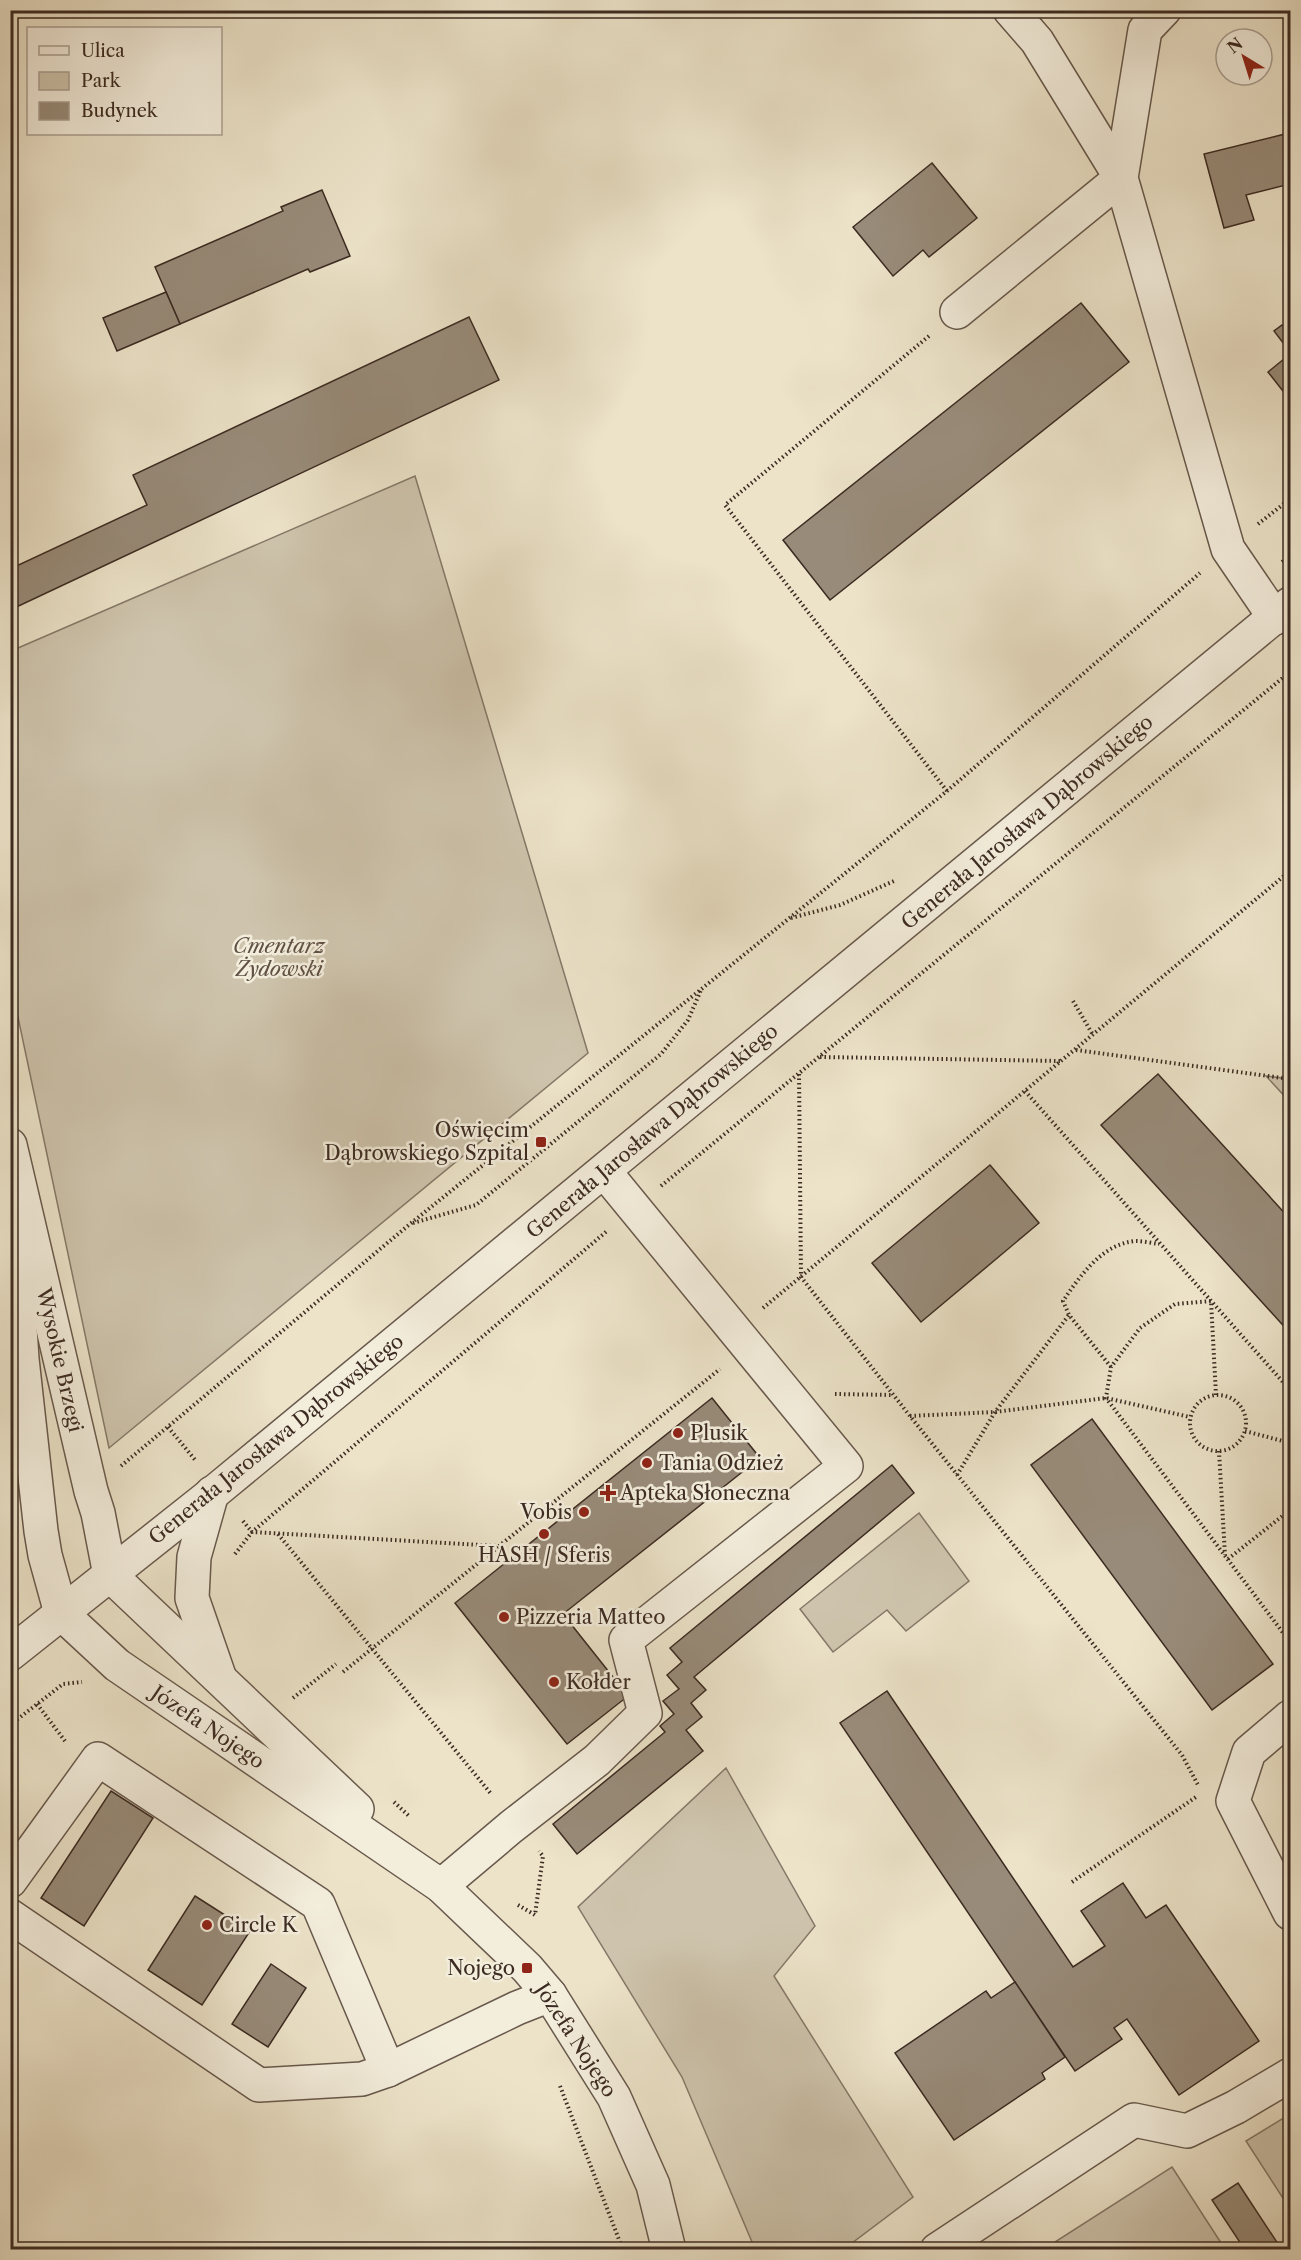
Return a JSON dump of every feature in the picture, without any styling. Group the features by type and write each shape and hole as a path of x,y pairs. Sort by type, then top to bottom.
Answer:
{"street":[{"path":"1010,10 1037,41 1121,178 1228,549 1252,587 1282,611"},
{"path":"957,312 1121,178 1145,30 1164,10"},
{"name":"Generała Jarosława Dąbrowskiego","path":"10,1654 215,1491 1282,611"},
{"name":"Wysokie Brzegi","path":"10,1145 98,1513 110,1575"},
{"path":"431,1879 495,1840 597,1760 645,1713 626,1640 846,1466 604,1171"},
{"name":"Wysokie Brzegi","path":"10,1173 16,1358 40,1531 62,1613"},
{"path":"215,1491 194,1557 192,1598 219,1679"},
{"name":"Józefa Nojego","path":"110,1575 527,1968 550,1995 614,2097 653,2184 669,2250"},
{"name":"Józefa Nojego","path":"62,1613 117,1665 431,1879"},
{"path":"1290,1717 1249,1752 1233,1801 1290,1913"},
{"path":"10,1881 98,1759 318,1904 388,2070"},
{"path":"10,1916 259,2085 362,2079 388,2070 517,2008 550,1995"},
{"path":"937,2250 1134,2120 1187,2131 1236,2106 1290,2074"}],"path":[{"path":"947,791 725,505 957,312"},
{"path":"91,1491 410,1224 947,791 1228,549 1290,499"},
{"path":"1252,587 1290,556"},
{"path":"252,1532 634,1208 1290,672"},
{"path":"343,1672 499,1546 741,1339 801,1277 1290,871"},
{"path":"788,920 840,905 898,879"},
{"path":"410,1224 476,1205 661,1054 688,1020 701,988"},
{"path":"1072,1001 1093,1035"},
{"path":"1075,1050 1290,1079"},
{"path":"819,1057 1061,1061"},
{"path":"799,1074 801,1277 1182,1755 1202,1794 1184,1804 1072,1882"},
{"path":"1025,1091 1290,1390"},
{"path":"1111,1367 1069,1315 1063,1301 1082,1272 1107,1251 1135,1241 1160,1244"},
{"path":"1211,1301 1175,1304 1140,1328 1111,1367 1106,1398 1290,1642"},
{"path":"1211,1301 1216,1395"},
{"path":"957,1475 995,1412 1069,1315"},
{"path":"787,1394 893,1395"},
{"path":"1209,1396 1231,1398 1245,1415 1245,1431 1236,1445 1219,1451 1204,1449 1190,1432 1190,1417 1199,1402 1209,1396"},
{"path":"910,1416 995,1412 1106,1398 1190,1417"},
{"path":"168,1427 215,1491 252,1532 499,1546"},
{"path":"1245,1431 1290,1443"},
{"path":"1219,1451 1226,1557"},
{"path":"1226,1557 1290,1510"},
{"path":"277,1533 499,1803"},
{"path":"290,1700 336,1665"},
{"path":"10,1725 63,1684 86,1682"},
{"path":"37,1704 89,1772"},
{"path":"535,1915 543,1856 536,1848"},
{"path":"555,2077 565,2095 623,2250"}],"green space":[{"name":"Cmentarz Żydowski","path":"415,476 588,1053 109,1448 11,984 11,651"},
{"path":"1266,1076 1290,1079 1290,1102"},
{"path":"919,1513 969,1581 906,1631 887,1610 833,1652 800,1609"},
{"path":"726,1768 815,1926 774,1976 913,2197 844,2249 755,2249 682,2077 578,1907"},
{"path":"1290,2114 1290,2209 1246,2141"},
{"path":"1172,2167 1225,2249 1044,2249"}],"building":[{"path":"1285,134 1290,157 1290,184 1246,195 1254,220 1224,228 1204,154"},
{"path":"932,163 977,218 929,257 923,250 893,276 853,227"},
{"path":"322,190 350,256 310,272 308,269 180,324 155,267 283,211 281,207"},
{"path":"166,292 180,324 117,351 103,318"},
{"path":"1081,303 1129,362 830,600 783,540"},
{"path":"469,317 499,380 10,610 10,569 147,505 133,475"},
{"path":"1282,325 1290,333 1290,352 1274,331"},
{"path":"1290,354 1290,400 1268,372"},
{"path":"1158,1074 1290,1219 1290,1333 1101,1125"},
{"path":"990,1165 1039,1223 921,1322 872,1263"},
{"path":"712,1398 760,1458 563,1614 628,1696 567,1744 455,1603"},
{"path":"1092,1419 1273,1664 1212,1710 1031,1465"},
{"path":"892,1465 914,1493 694,1677 706,1690 691,1703 702,1717 686,1730 703,1751 577,1854 553,1824 665,1732 660,1726 674,1714 663,1701 679,1689 667,1675 682,1662 670,1648"},
{"path":"887,1691 1073,1967 1105,1946 1081,1911 1123,1883 1146,1918 1166,1905 1259,2041 1179,2095 1127,2019 1114,2028 1122,2039 1075,2071 840,1723"},
{"path":"111,1791 153,1818 84,1926 41,1898"},
{"path":"195,1896 250,1931 202,2005 148,1970"},
{"path":"271,1964 306,1988 268,2047 232,2024"},
{"path":"1015,1982 1065,2057 1042,2073 1045,2079 954,2140 895,2053 986,1991 991,1998"},
{"path":"1238,2183 1282,2250 1245,2250 1212,2200"}],"place":[{"name":"Oświęcim Dąbrowskiego Szpital","path":"541,1142"},
{"name":"Plusik","path":"678,1433"},
{"name":"Tania Odzież","path":"647,1463"},
{"name":"Apteka Słoneczna","path":"608,1493"},
{"name":"Vobis","path":"584,1512"},
{"name":"HASH / Sferis","path":"544,1534"},
{"name":"Pizzeria Matteo","path":"504,1617"},
{"name":"Kołder","path":"554,1682"},
{"name":"Circle K","path":"207,1925"},
{"name":"Nojego","path":"527,1968"}]}
